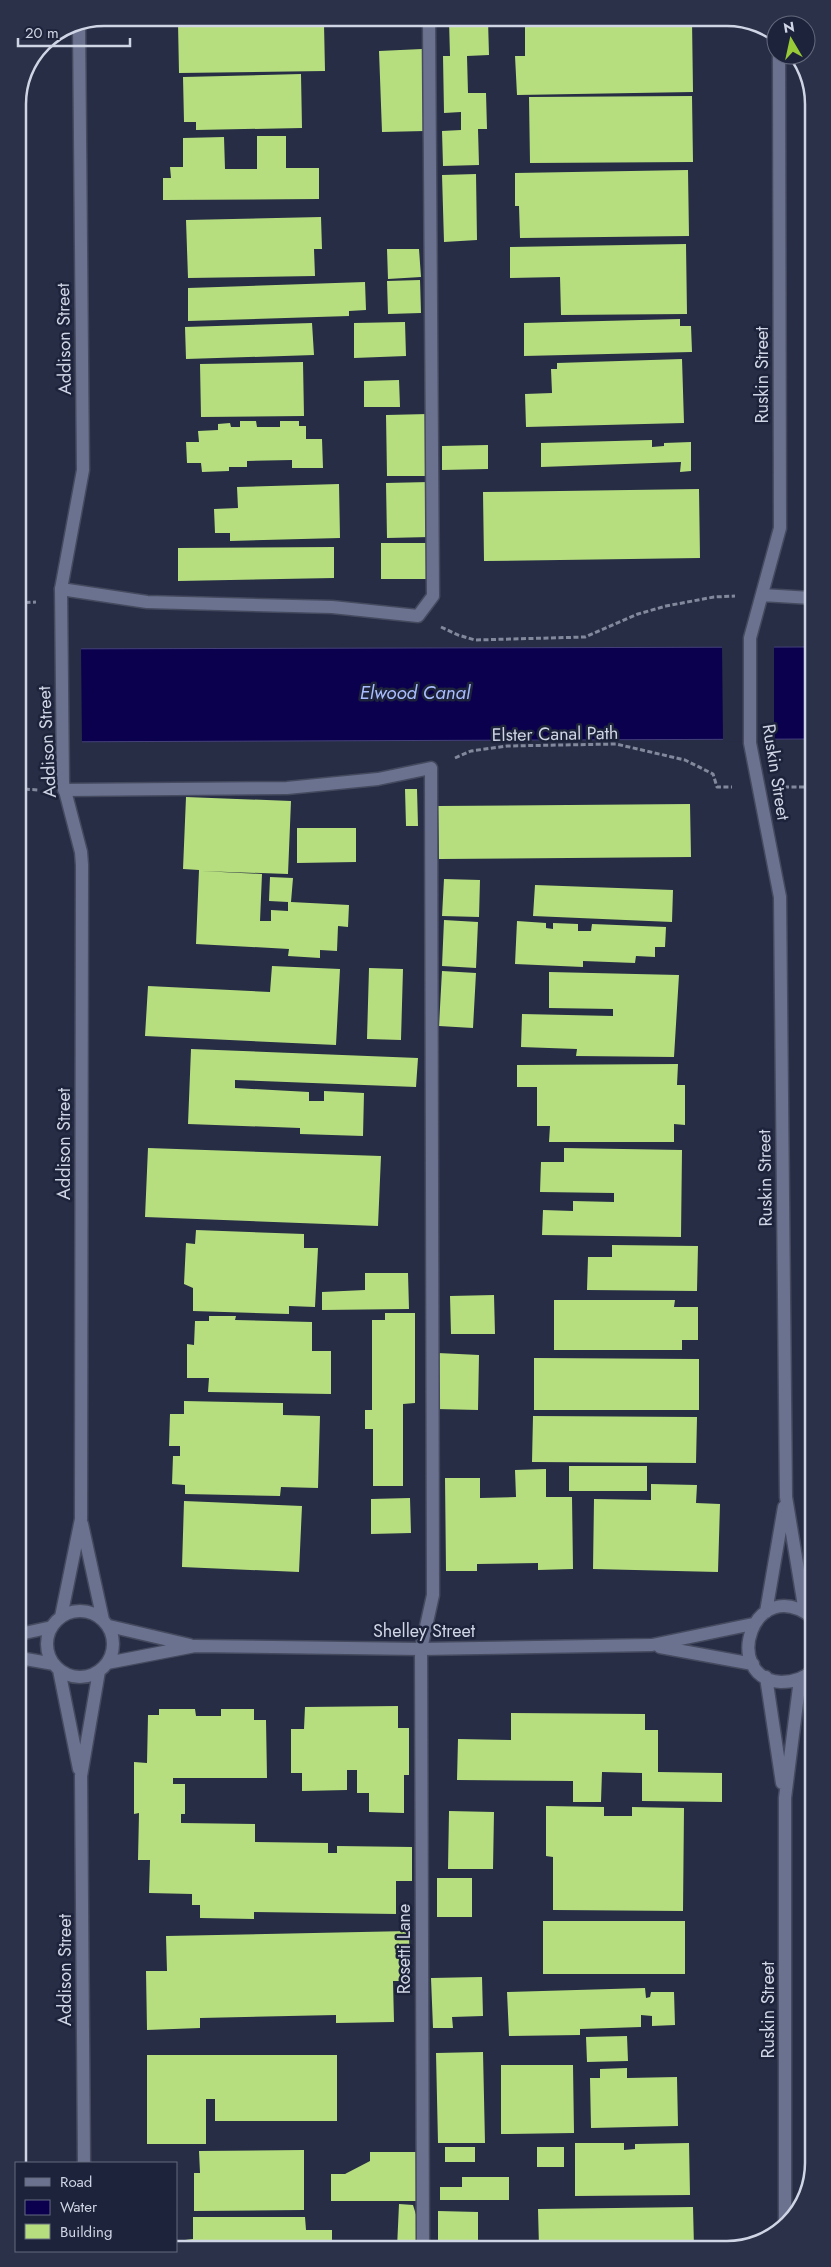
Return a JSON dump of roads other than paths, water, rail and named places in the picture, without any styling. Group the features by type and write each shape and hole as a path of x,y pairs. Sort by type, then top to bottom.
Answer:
{"street":[{"path":"61,590 147,602 332,606 418,616 433,596 429,26"},
{"name":"Addison Street","path":"61,1617 81,1520 82,865 81,852 64,790 61,620 61,590 83,470 79,30"},
{"name":"Ruskin Street","path":"766,1612 786,1497 780,897 750,743 750,638 780,528 779,65"},
{"path":"762,596 805,598"},
{"name":"Rosetti Lane","path":"64,790 287,788 378,779 431,768 433,1595 421,1649 423,2241"},
{"name":"Ruskin Street","path":"786,1497 805,1594"},
{"name":"Addison Street","path":"81,1520 106,1623"},
{"path":"805,1613 786,1606 766,1612 753,1624 748,1644 753,1664 766,1677 788,1682 805,1676"},
{"path":"26,1659 57,1667 69,1675 79,1677 90,1676 103,1667 114,1645 106,1623 94,1614 83,1611 71,1612 61,1617 52,1627 47,1646 57,1667"},
{"name":"Shelley Street","path":"106,1623 195,1646"},
{"name":"Shelley Street","path":"103,1667 195,1646 421,1649 652,1645 753,1624"},
{"path":"26,1633 52,1627"},
{"name":"Shelley Street","path":"652,1645 753,1664"},
{"name":"Addison Street","path":"57,1667 81,1776"},
{"name":"Addison Street","path":"84,2162 81,1776 103,1667"},
{"name":"Ruskin Street","path":"766,1677 785,1798"},
{"name":"Ruskin Street","path":"786,2213 785,1798 800,1679"}],"water":[{"name":"Elwood Canal","path":"805,647 805,739 26,742 26,649"}]}
